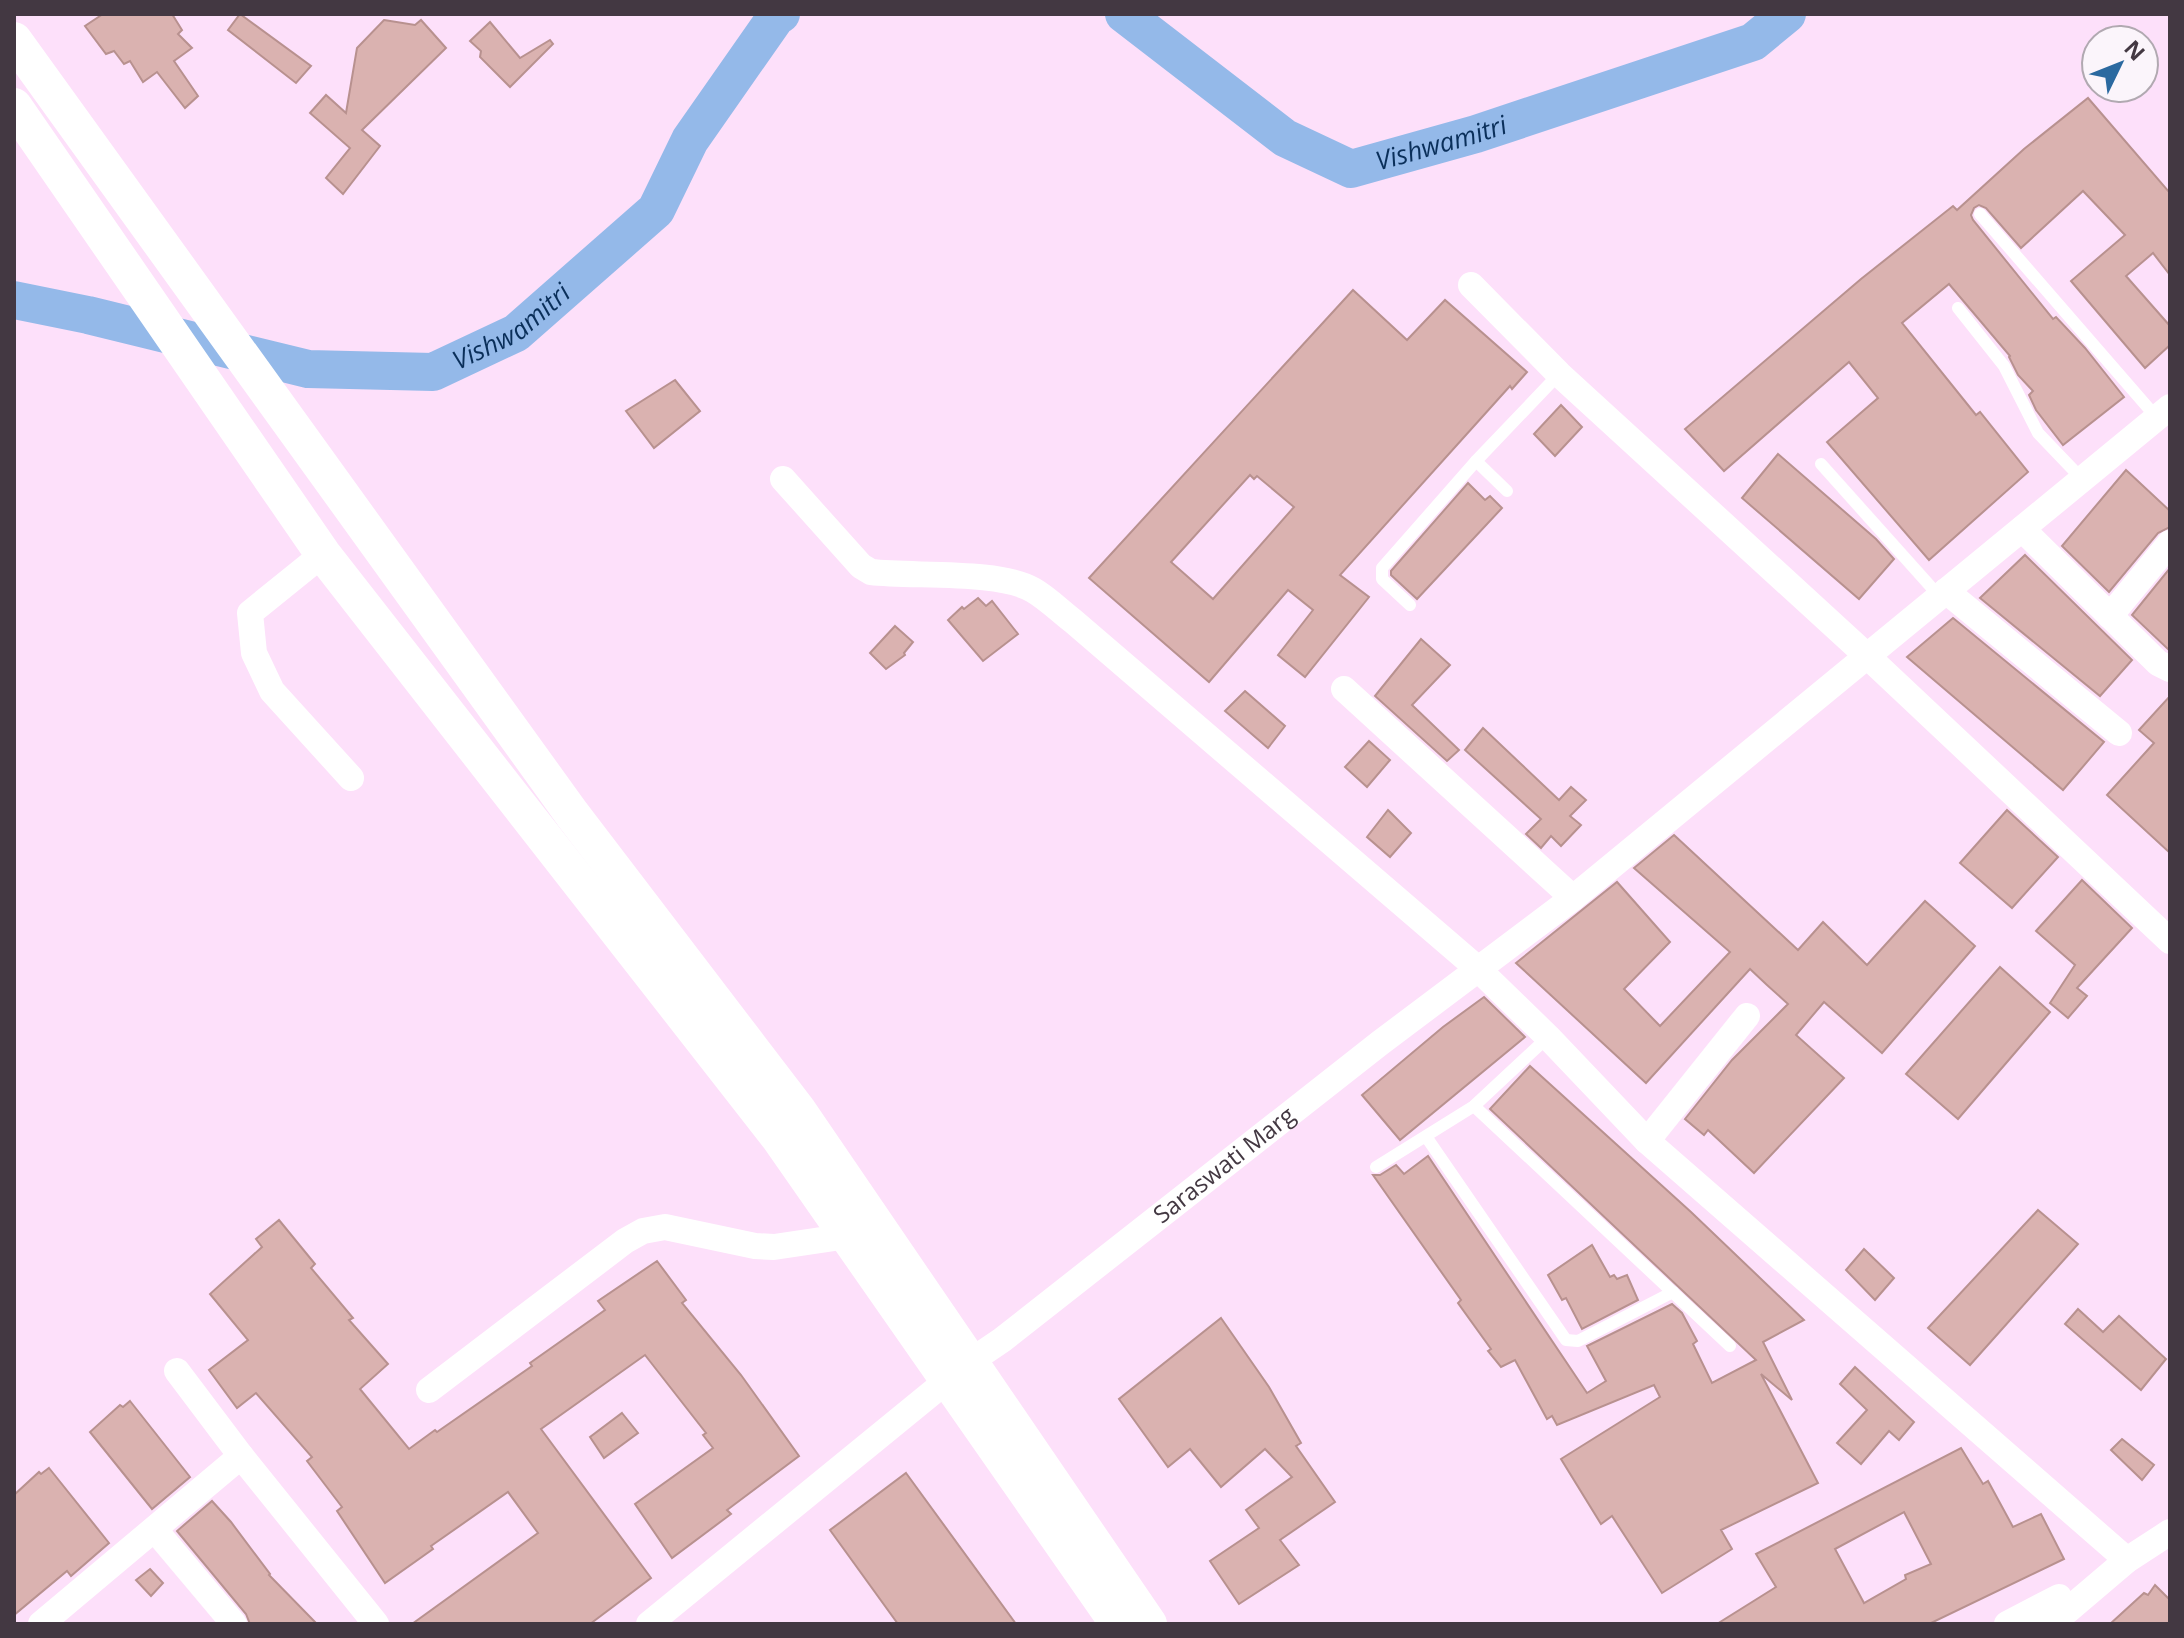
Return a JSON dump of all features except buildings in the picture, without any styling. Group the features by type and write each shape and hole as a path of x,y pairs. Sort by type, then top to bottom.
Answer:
{"main road":[{"path":"14,40 572,814 727,1044"},
{"path":"45,83 14,104 85,213 323,554 727,1044 788,1124 960,1370 1149,1624"},
{"path":"788,1124 848,1236 960,1370 1118,1624"}],"street":[{"path":"1471,285 1559,374 1866,655 2170,941"},
{"name":"Saraswati Marg","path":"649,1624 960,1370 1477,968 1573,898 2163,413"},
{"path":"783,479 861,566 871,572 978,578 1033,590 1073,621 1477,968 1647,1141 2127,1560"},
{"path":"2022,529 2158,663 2170,669"},
{"path":"2110,616 2170,543"},
{"path":"323,554 250,613 254,653 272,691 351,778"},
{"path":"1943,594 2119,733"},
{"path":"1344,689 1573,898"},
{"path":"1647,1141 1747,1016"},
{"path":"429,1390 625,1241 643,1231 665,1227 755,1246 774,1247 848,1236"},
{"path":"177,1371 376,1624"},
{"path":"41,1624 241,1456"},
{"path":"155,1530 234,1624"},
{"path":"2043,1624 2067,1611 2127,1560 2170,1532"},
{"path":"2007,1624 2062,1596 2100,1583"}],"lane":[{"path":"1980,214 2163,413"},
{"path":"1958,308 2004,366 2038,433 2083,479"},
{"path":"1410,605 1382,579 1382,568 1476,461 1559,374"},
{"path":"1476,461 1507,491"},
{"path":"1821,464 1943,594"},
{"path":"1376,1167 1474,1106 1548,1037"},
{"path":"1474,1106 1730,1346"},
{"path":"1427,1138 1566,1340 1578,1341 1673,1292"}],"waterway":[{"name":"Vishwamitri","path":"14,300 308,369 433,372 516,333 656,210 690,140 781,14"},
{"name":"Vishwamitri","path":"1124,14 1285,138 1351,169 1476,134 1753,42 1787,14"}]}
